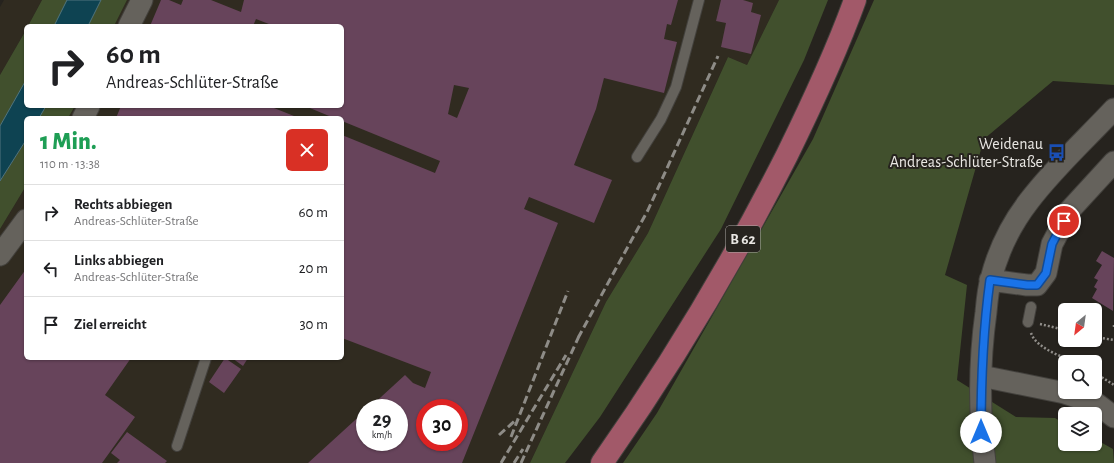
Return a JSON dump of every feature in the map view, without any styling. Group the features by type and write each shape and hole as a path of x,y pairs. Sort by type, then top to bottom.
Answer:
{"main road":[{"name":"B 62","path":"602,463 689,330 747,232 805,119 827,72 855,0"}],"street":[{"path":"130,24 142,0"},
{"path":"985,463 981,432 981,376 983,330 990,280 1011,229 1029,201 1114,109"},
{"path":"990,280 1037,285 1046,273 1052,244 1070,210 1114,162"},
{"path":"0,255 24,223"},
{"path":"981,376 1065,393 1097,404 1114,417"}],"lane":[{"path":"637,157 661,119 676,87 699,0"},
{"path":"1028,322 1031,307"},
{"path":"177,446 205,360"}],"path":[{"path":"1028,322 1058,328"},
{"path":"1028,322 1033,337 1042,346 1060,355"},
{"path":"1102,338 1114,340"},
{"path":"1102,377 1114,385"}],"shaded area":[{"path":"4,0 42,0 29,24 24,24 24,33 0,75 0,7"},
{"path":"127,0 779,0 747,65 728,57 648,233 606,302 530,463 0,463 0,229 24,189 24,360 344,360 344,116 69,116 74,108 344,108 344,24 115,24"}],"green space":[{"path":"42,0 71,0 58,24 29,24"},
{"path":"101,0 127,0 115,24 89,24"},
{"path":"779,0 828,0 804,60 721,229 600,417 565,463 530,463 606,302 648,233 728,57 747,65"},
{"path":"874,0 1114,0 1114,85 1053,81 984,139 945,275 967,285 957,380 1016,417 1055,418 1058,420 1058,451 1102,451 1102,443 1113,449 1114,463 623,463 657,413 813,139"},
{"path":"24,33 24,85 0,126 0,75"},
{"path":"45,108 74,108 69,116 40,116"},
{"path":"24,143 24,189 0,229 0,181"}],"water":[{"path":"67,0 101,0 89,24 55,24"},
{"path":"24,84 24,108 45,108 40,116 24,116 24,143 0,181 0,126"}],"building":[{"path":"161,0 169,0 181,5 183,0 211,0 241,12 244,0 678,0 671,25 667,24 664,39 677,42 664,93 604,78 596,109 574,165 612,180 594,223 529,197 524,209 558,223 468,448 468,399 416,399 416,451 467,451 462,463 308,463 356,419 356,451 408,451 408,399 379,399 405,375 413,383 425,388 431,372 344,339 344,136 435,173 440,161 344,122 344,116 329,116 310,108 344,108 344,24 269,24 256,19 254,24 151,24","holes":["454,85 469,88 457,118 448,114"]},
{"path":"721,0 743,0 753,3 751,12 761,15 751,54 721,47 726,23 716,21"},
{"path":"120,108 274,108 294,116 117,116"},
{"path":"1102,251 1114,258 1113,311 1092,298 1097,289 1094,287 1098,280 1094,278 1102,265 1096,261"},
{"path":"24,272 24,360 130,360 105,395 135,417 102,463 0,463 0,305"},
{"path":"224,360 228,360 241,369 224,393 209,382"},
{"path":"235,360 247,360 243,366"},
{"path":"127,432 167,461 165,463 117,463 120,460 111,453"}],"railway":[{"path":"578,338 648,210 718,56"},
{"path":"511,437 568,291"},
{"path":"521,463 580,334"},
{"path":"501,463 566,355"},
{"path":"499,435 517,419"},
{"path":"514,463 523,449"}],"place":[{"name":"Weidenau Andreas-Schlüter-Straße","path":"1056,153"}],"route":[{"path":"981,432 983,330 990,280 1037,285 1046,273 1052,244 1064,221"}]}
